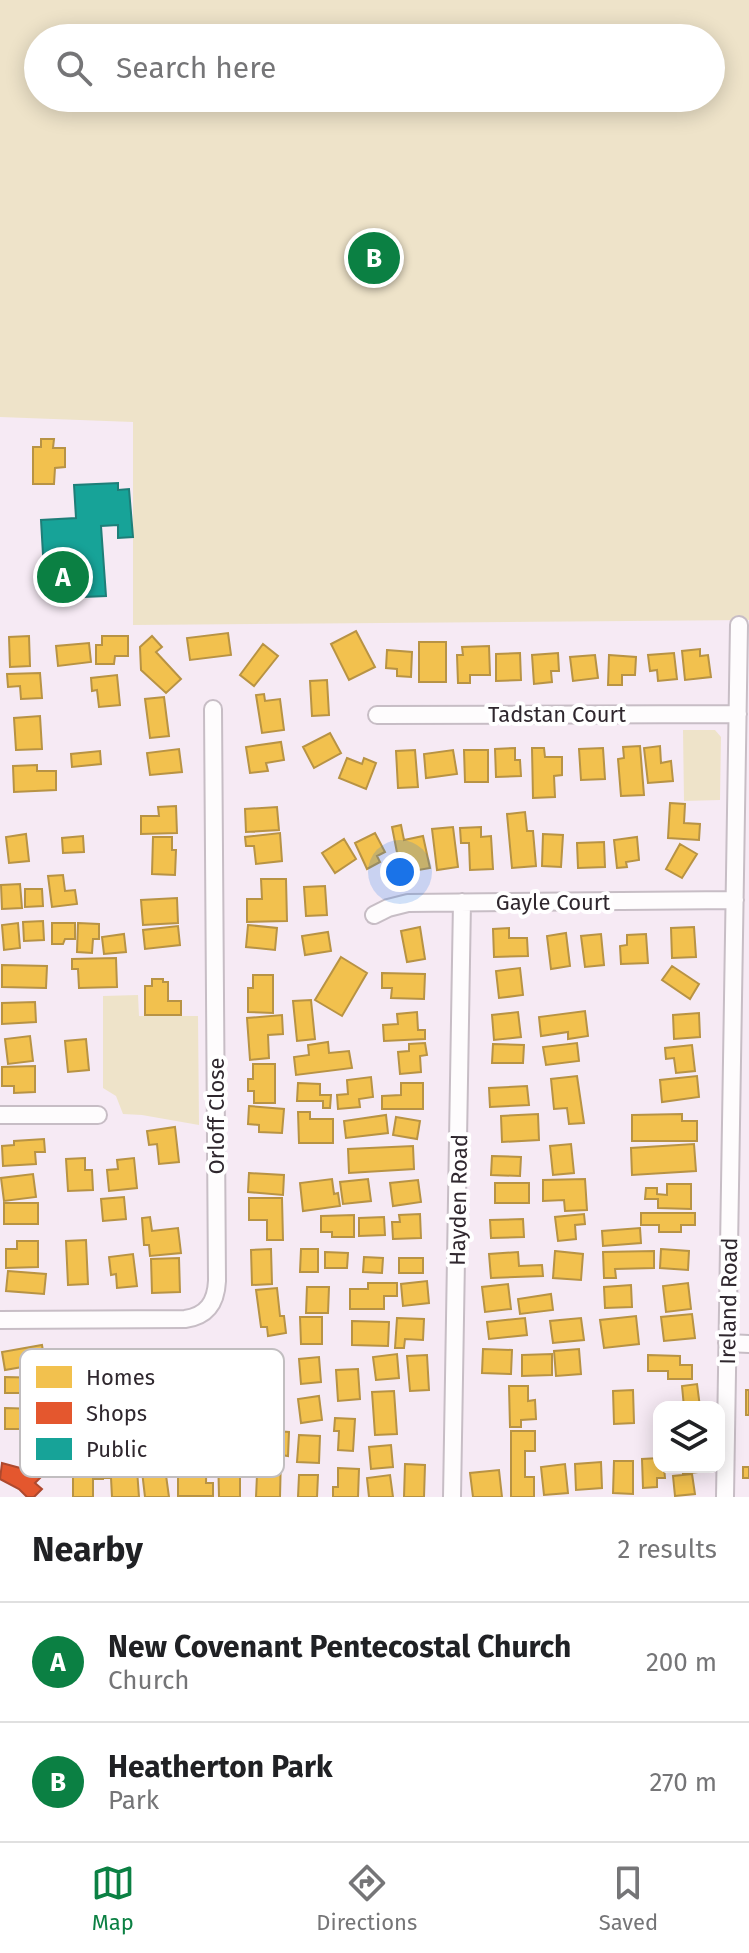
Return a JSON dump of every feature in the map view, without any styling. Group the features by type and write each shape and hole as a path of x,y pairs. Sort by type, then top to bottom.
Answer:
{"street":[{"name":"Ireland Road","path":"725,1497 730,1164 741,993 735,900 743,818 738,714 739,625"},
{"name":"Orloff Close","path":"0,1320 191,1318 208,1309 215,1300 213,709"},
{"name":"Tadstan Court","path":"377,715 738,714"},
{"name":"Gayle Court","path":"374,915 408,903 735,900"},
{"name":"Hayden Road","path":"452,1497 462,902"},
{"path":"0,1115 98,1115"},
{"path":"730,1164 749,1164"},
{"path":"727,1343 749,1344"}],"shaded area":[{"path":"0,0 749,0 749,620 133,625 133,422 0,417"},
{"path":"683,730 715,730 721,737 720,800 684,801"},
{"path":"138,995 139,1016 198,1016 199,1125 123,1114 116,1096 103,1088 103,996"}],"building: Homes":[{"path":"41,439 54,439 53,448 65,448 65,467 55,468 54,484 33,484 33,447 41,447"},
{"path":"356,631 375,667 349,680 331,644"},
{"path":"228,633 231,655 190,660 187,638"},
{"path":"29,636 30,666 10,667 9,637"},
{"path":"102,636 128,636 128,656 115,656 114,664 96,664 96,645 102,645"},
{"path":"152,636 162,647 156,652 181,679 166,693 141,670 140,647"},
{"path":"419,642 446,642 446,682 419,682"},
{"path":"89,643 91,662 58,666 56,646"},
{"path":"263,644 278,656 254,686 240,675"},
{"path":"489,646 490,675 470,675 470,683 458,683 457,655 463,655 462,647"},
{"path":"700,649 700,656 708,655 711,677 685,680 682,651"},
{"path":"387,650 412,652 411,677 397,676 397,669 386,668"},
{"path":"520,653 521,680 496,681 496,654"},
{"path":"558,653 559,671 551,671 552,682 534,684 532,655"},
{"path":"674,653 677,679 658,681 657,670 650,671 648,655"},
{"path":"595,655 598,678 573,681 570,657"},
{"path":"609,655 636,657 635,675 622,675 622,685 608,685"},
{"path":"40,673 42,698 21,699 20,686 8,687 7,674"},
{"path":"117,675 120,705 99,707 97,690 92,691 91,678"},
{"path":"327,680 329,715 312,716 310,681"},
{"path":"264,694 265,701 280,699 284,730 262,733 256,695"},
{"path":"164,697 169,736 150,738 145,699"},
{"path":"40,716 42,749 16,750 14,718"},
{"path":"330,733 341,753 314,768 303,747"},
{"path":"281,742 284,760 266,763 268,771 250,773 246,747"},
{"path":"640,746 644,795 621,796 618,759 624,758 623,747"},
{"path":"660,746 661,763 671,761 673,781 648,783 644,748"},
{"path":"515,748 515,760 520,760 521,776 496,777 495,749"},
{"path":"532,748 544,748 545,757 562,757 562,775 554,776 555,797 533,798"},
{"path":"603,748 605,779 581,780 579,749"},
{"path":"179,749 182,772 150,775 147,753"},
{"path":"415,750 418,787 398,788 396,751"},
{"path":"453,750 457,774 426,778 424,754"},
{"path":"464,750 488,750 488,782 465,782"},
{"path":"100,751 101,764 72,767 71,754"},
{"path":"347,758 362,764 364,758 376,763 366,789 339,778"},
{"path":"37,765 37,771 56,771 56,790 14,792 13,766"},
{"path":"670,803 685,804 684,823 700,824 699,840 668,838"},
{"path":"176,806 177,833 141,834 141,816 159,816 158,807"},
{"path":"277,807 279,830 246,832 245,809"},
{"path":"525,812 527,831 533,831 536,866 512,868 507,814"},
{"path":"401,825 404,840 423,836 430,868 401,873 392,827"},
{"path":"453,827 458,867 437,870 432,829"},
{"path":"481,827 481,837 491,836 493,869 470,870 469,843 461,843 460,828"},
{"path":"280,833 282,861 256,864 254,846 246,846 245,837"},
{"path":"375,833 385,852 377,856 380,862 367,869 355,843"},
{"path":"26,834 29,861 9,863 6,837"},
{"path":"543,834 563,835 561,867 542,866"},
{"path":"83,836 84,852 63,853 62,838"},
{"path":"153,837 172,837 172,850 176,850 175,875 152,874"},
{"path":"637,837 639,860 626,862 627,867 617,868 614,840"},
{"path":"344,839 356,859 335,873 322,853"},
{"path":"604,842 605,867 578,868 577,843"},
{"path":"680,844 697,854 682,878 666,869"},
{"path":"63,875 65,891 75,890 77,904 52,907 48,876"},
{"path":"261,879 286,879 287,921 247,922 247,899 262,899"},
{"path":"20,884 22,908 2,909 1,885"},
{"path":"325,886 327,915 306,916 304,887"},
{"path":"25,889 42,889 43,906 25,907"},
{"path":"177,898 178,923 143,925 141,900"},
{"path":"43,921 44,940 24,941 23,922"},
{"path":"18,923 20,948 4,950 2,925"},
{"path":"52,923 75,923 75,939 52,944"},
{"path":"78,923 99,924 99,939 93,939 92,953 77,952"},
{"path":"248,925 277,928 275,950 246,947"},
{"path":"178,926 180,945 145,949 143,930"},
{"path":"420,927 425,959 407,962 401,931"},
{"path":"694,927 696,957 672,958 671,928"},
{"path":"509,928 509,938 527,938 528,956 494,957 493,929"},
{"path":"328,932 331,951 305,955 302,936"},
{"path":"566,933 570,966 551,969 547,936"},
{"path":"124,934 126,952 104,954 102,937"},
{"path":"601,934 604,965 585,967 581,936"},
{"path":"646,934 648,963 621,964 620,946 627,945 627,935"},
{"path":"341,957 367,973 342,1016 315,1000"},
{"path":"116,958 117,987 79,988 78,969 72,969 72,959"},
{"path":"2,965 47,966 46,988 2,987"},
{"path":"672,966 699,984 690,999 662,980"},
{"path":"520,968 523,995 499,998 496,971"},
{"path":"382,973 425,974 424,999 391,998 392,988 382,988"},
{"path":"253,975 273,975 273,1013 248,1012 248,988 253,988"},
{"path":"152,979 168,982 168,1001 181,1001 181,1015 145,1015 145,986 152,986"},
{"path":"311,1000 315,1039 297,1041 293,1001"},
{"path":"35,1002 36,1022 2,1024 2,1003"},
{"path":"585,1011 588,1036 568,1039 568,1032 541,1036 539,1017"},
{"path":"417,1012 418,1030 425,1030 425,1039 384,1041 383,1025 398,1024 397,1014"},
{"path":"518,1012 521,1037 494,1040 492,1015"},
{"path":"699,1013 700,1037 674,1039 673,1015"},
{"path":"282,1015 283,1034 268,1035 269,1058 250,1060 247,1018"},
{"path":"30,1036 33,1061 8,1064 5,1039"},
{"path":"86,1039 89,1070 68,1072 65,1041"},
{"path":"328,1042 329,1053 349,1051 352,1068 296,1075 294,1057 309,1055 308,1045"},
{"path":"425,1043 427,1055 420,1056 421,1072 400,1074 398,1052 409,1051 409,1044"},
{"path":"577,1043 579,1061 546,1065 543,1047"},
{"path":"493,1044 524,1045 523,1063 492,1063"},
{"path":"692,1045 695,1071 676,1073 674,1058 666,1059 665,1048"},
{"path":"253,1064 275,1064 275,1103 254,1103 254,1091 248,1091 248,1079 253,1079"},
{"path":"35,1066 35,1092 14,1093 14,1086 2,1086 2,1067"},
{"path":"577,1076 584,1123 569,1124 567,1108 554,1109 551,1079"},
{"path":"697,1076 699,1097 662,1102 660,1080"},
{"path":"371,1077 373,1097 359,1099 360,1107 338,1109 337,1095 348,1094 347,1080"},
{"path":"298,1083 320,1084 320,1095 331,1095 330,1108 323,1108 323,1101 297,1101"},
{"path":"401,1083 423,1083 423,1109 382,1109 382,1096 401,1095"},
{"path":"527,1086 529,1105 490,1107 489,1088"},
{"path":"249,1106 284,1109 282,1133 259,1132 259,1125 248,1124"},
{"path":"298,1112 310,1112 310,1119 333,1119 333,1143 299,1143"},
{"path":"538,1114 539,1140 502,1142 501,1116"},
{"path":"682,1114 682,1121 697,1121 697,1141 632,1141 632,1115"},
{"path":"386,1115 388,1133 346,1138 344,1121"},
{"path":"396,1117 420,1121 417,1139 393,1135"},
{"path":"175,1127 179,1162 159,1164 157,1144 149,1145 147,1131"},
{"path":"44,1139 45,1152 35,1152 36,1164 3,1166 2,1146 14,1145 14,1141"},
{"path":"571,1144 574,1173 553,1175 550,1146"},
{"path":"694,1144 696,1171 632,1175 631,1148"},
{"path":"413,1146 414,1169 349,1173 348,1149"},
{"path":"492,1156 521,1157 520,1176 491,1175"},
{"path":"85,1158 85,1170 92,1170 93,1190 68,1191 66,1159"},
{"path":"134,1158 137,1188 109,1191 107,1170 118,1169 117,1160"},
{"path":"249,1173 284,1175 283,1195 248,1192"},
{"path":"33,1174 36,1197 4,1201 1,1178"},
{"path":"332,1179 340,1206 303,1211 300,1183"},
{"path":"368,1179 371,1201 343,1204 340,1182"},
{"path":"585,1179 587,1210 565,1211 564,1200 543,1201 543,1180"},
{"path":"418,1180 421,1202 393,1206 390,1183"},
{"path":"495,1183 529,1183 529,1203 495,1203"},
{"path":"667,1184 691,1184 691,1209 658,1208 658,1199 645,1199 646,1188 657,1188 657,1194 667,1195"},
{"path":"124,1197 126,1219 103,1221 101,1199"},
{"path":"249,1198 282,1198 283,1240 267,1240 267,1220 249,1220"},
{"path":"4,1203 38,1203 38,1224 4,1224"},
{"path":"641,1213 695,1213 695,1225 681,1225 681,1232 659,1232 659,1225 641,1225"},
{"path":"420,1214 421,1238 393,1239 392,1222 400,1222 399,1215"},
{"path":"584,1214 585,1224 575,1225 576,1239 558,1241 555,1217"},
{"path":"354,1215 354,1237 332,1237 332,1232 321,1232 321,1216"},
{"path":"150,1217 152,1231 178,1228 181,1253 150,1256 149,1245 144,1245 142,1218"},
{"path":"384,1217 385,1235 359,1236 359,1218"},
{"path":"523,1219 524,1237 491,1238 490,1220"},
{"path":"640,1228 641,1243 603,1246 602,1231"},
{"path":"86,1240 88,1284 68,1285 66,1241"},
{"path":"17,1241 38,1241 38,1267 6,1268 6,1249 17,1249"},
{"path":"271,1249 272,1284 252,1285 251,1250"},
{"path":"301,1249 318,1249 318,1272 300,1272"},
{"path":"661,1249 689,1251 688,1270 660,1268"},
{"path":"555,1251 583,1254 581,1280 553,1278"},
{"path":"654,1251 654,1268 615,1269 616,1278 604,1278 603,1252"},
{"path":"325,1252 348,1253 347,1268 325,1268"},
{"path":"518,1252 519,1266 542,1265 543,1276 491,1278 489,1254"},
{"path":"133,1254 137,1286 117,1288 116,1274 111,1275 109,1257"},
{"path":"364,1257 383,1258 382,1273 363,1272"},
{"path":"179,1258 180,1292 152,1293 151,1259"},
{"path":"399,1258 423,1258 423,1273 399,1273"},
{"path":"8,1271 46,1274 44,1294 6,1291"},
{"path":"427,1281 429,1303 403,1306 401,1284"},
{"path":"368,1283 397,1283 397,1296 384,1296 384,1309 350,1309 350,1289 368,1289"},
{"path":"688,1283 691,1309 666,1312 663,1286"},
{"path":"508,1284 511,1309 485,1312 482,1287"},
{"path":"631,1285 632,1307 605,1308 604,1287"},
{"path":"307,1287 329,1287 328,1313 306,1313"},
{"path":"277,1288 280,1316 284,1316 286,1333 268,1336 267,1327 261,1327 256,1290"},
{"path":"551,1294 553,1310 520,1314 518,1299"},
{"path":"692,1314 695,1338 664,1341 661,1317"},
{"path":"636,1316 639,1344 604,1348 600,1320"},
{"path":"300,1317 322,1317 322,1344 301,1344"},
{"path":"397,1318 424,1319 423,1340 405,1339 404,1348 395,1348"},
{"path":"525,1318 527,1335 489,1339 487,1322"},
{"path":"581,1318 584,1340 553,1343 550,1321"},
{"path":"352,1321 389,1322 388,1346 352,1345"},
{"path":"42,1345 43,1349 20,1349 20,1367 5,1370 2,1352"},
{"path":"483,1349 512,1350 511,1374 482,1373"},
{"path":"579,1349 581,1374 556,1376 554,1351"},
{"path":"397,1354 399,1378 376,1380 373,1357"},
{"path":"552,1354 552,1375 522,1376 522,1355"},
{"path":"427,1355 429,1390 410,1391 407,1356"},
{"path":"648,1355 680,1356 680,1365 692,1365 692,1379 668,1379 668,1371 648,1371"},
{"path":"319,1357 321,1382 301,1384 299,1359"},
{"path":"358,1369 360,1399 338,1401 336,1370"},
{"path":"5,1377 20,1377 20,1393 5,1393"},
{"path":"697,1384 699,1401 683,1401 682,1386"},
{"path":"509,1386 528,1386 528,1401 535,1400 536,1419 521,1420 521,1427 510,1427"},
{"path":"633,1390 634,1423 614,1424 613,1391"},
{"path":"746,1390 749,1390 749,1415 746,1415"},
{"path":"394,1391 397,1434 375,1435 372,1392"},
{"path":"319,1396 322,1420 301,1423 298,1399"},
{"path":"5,1408 20,1408 20,1429 5,1429"},
{"path":"335,1418 355,1419 353,1451 338,1450 339,1431 334,1431"},
{"path":"511,1431 535,1431 535,1451 525,1451 525,1477 534,1477 534,1497 511,1497"},
{"path":"284,1432 289,1432 288,1456 284,1455"},
{"path":"299,1435 320,1436 319,1463 297,1462"},
{"path":"391,1445 393,1467 371,1469 369,1447"},
{"path":"653,1458 653,1473 665,1473 665,1478 657,1478 657,1487 643,1488 642,1459"},
{"path":"614,1461 633,1461 633,1494 613,1493"},
{"path":"601,1462 602,1488 576,1490 575,1464"},
{"path":"405,1464 425,1465 424,1497 404,1497"},
{"path":"565,1464 568,1493 544,1495 541,1467"},
{"path":"743,1467 749,1467 749,1478 743,1478"},
{"path":"338,1468 359,1469 358,1497 333,1497 333,1487 338,1487"},
{"path":"499,1470 502,1497 473,1497 470,1473"},
{"path":"692,1474 695,1494 675,1496 673,1476"},
{"path":"299,1475 318,1475 317,1497 298,1497"},
{"path":"390,1475 393,1497 369,1497 367,1478"},
{"path":"73,1477 103,1477 93,1479 93,1497 73,1497"},
{"path":"138,1477 139,1497 112,1497 111,1478 105,1478"},
{"path":"143,1477 166,1477 169,1497 145,1497"},
{"path":"178,1477 206,1477 206,1483 213,1483 213,1496 178,1496"},
{"path":"219,1477 240,1477 240,1497 219,1497"},
{"path":"257,1477 280,1477 280,1497 256,1497"}],"building: Shops":[{"path":"2,1463 20,1468 20,1477 41,1477 35,1483 42,1489 34,1497 27,1497 0,1479"}],"building: Public":[{"path":"118,483 118,490 129,489 133,537 118,538 118,525 101,526 106,596 84,597 83,586 45,589 41,520 76,518 74,485"}],"place":[{"name":"Heatherton Park","path":"374,258"},
{"name":"New Covenant Pentecostal Church","path":"63,577"}]}
